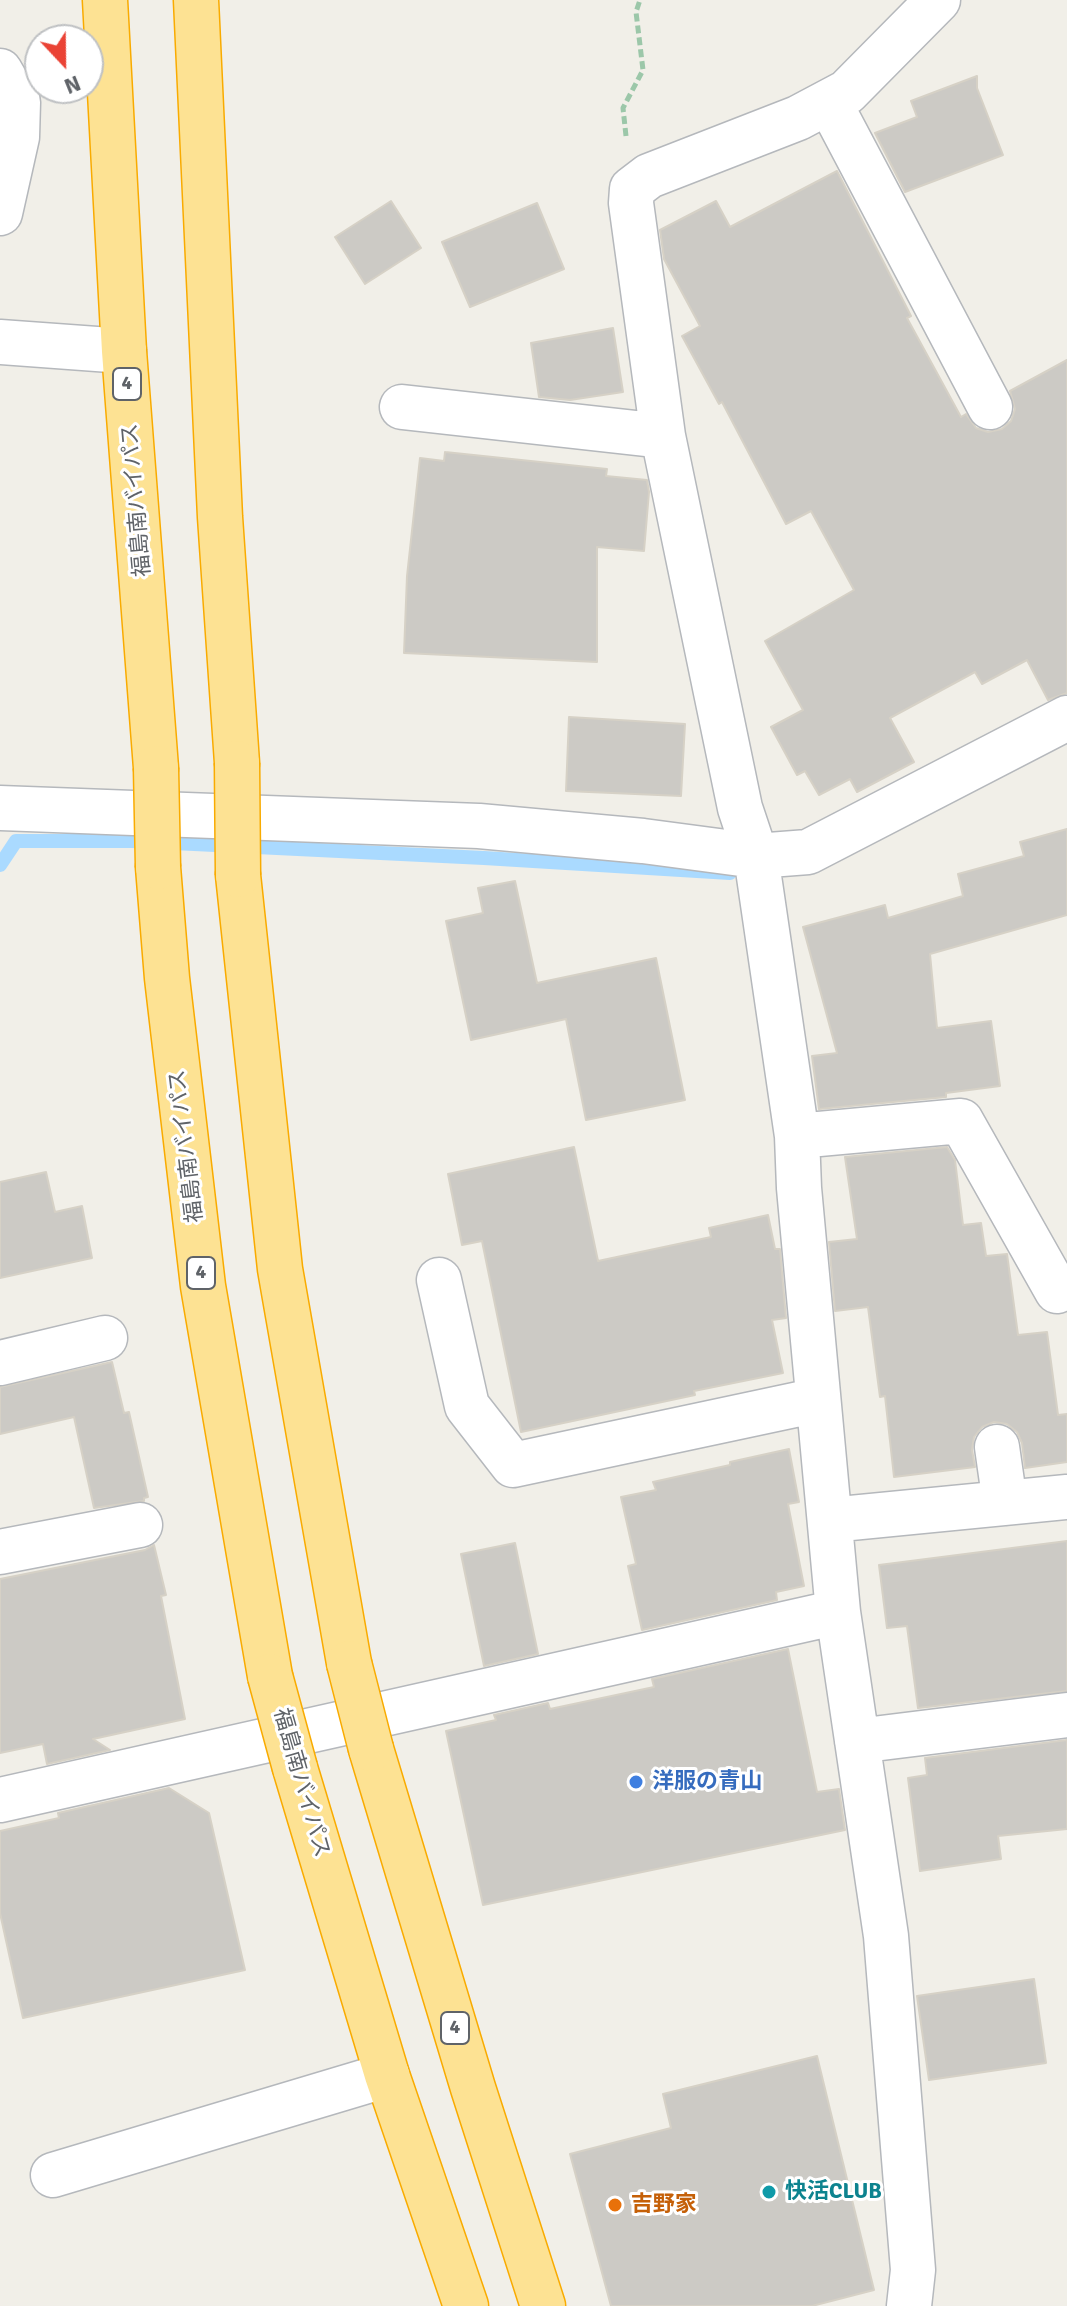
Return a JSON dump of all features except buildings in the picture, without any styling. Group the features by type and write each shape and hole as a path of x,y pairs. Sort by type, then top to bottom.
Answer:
{"highway":[{"name":"福島南バイパス","path":"105,0 124,351 156,768 158,867 167,978 203,1286 270,1676 387,2075 466,2306"},
{"name":"4","path":"196,0 220,517 237,763 238,875 280,1269 349,1663 371,1749 473,2088 543,2306"}],"street":[{"path":"909,2306 913,2270 886,1936 838,1612 799,1188 797,1136 756,856 740,808 663,436 631,203 632,189 649,176 798,118 847,92 938,0"},
{"path":"0,71 18,102 17,137 0,213"},
{"path":"829,102 990,407"},
{"path":"0,342 124,351"},
{"path":"402,407 663,436"},
{"path":"0,808 479,826 643,841 756,856 808,852 1067,718"},
{"path":"797,1136 961,1121 1057,1291 1067,1286"},
{"path":"439,1280 467,1406 513,1465 818,1400"},
{"path":"0,1363 105,1338"},
{"path":"997,1447 1005,1503"},
{"path":"830,1520 1067,1497"},
{"path":"0,1552 140,1525"},
{"path":"0,1800 838,1612"},
{"path":"857,1741 1067,1715"},
{"path":"53,2175 387,2075"}],"path":[{"path":"632,189 623,108 643,70 636,12 640,0"}],"waterway":[{"path":"0,865 16,841 132,841 730,873"}],"place":[{"name":"洋服の青山","path":"636,1782"},
{"name":"快活CLUB","path":"769,2192"},
{"name":"吉野家","path":"615,2205"}]}
